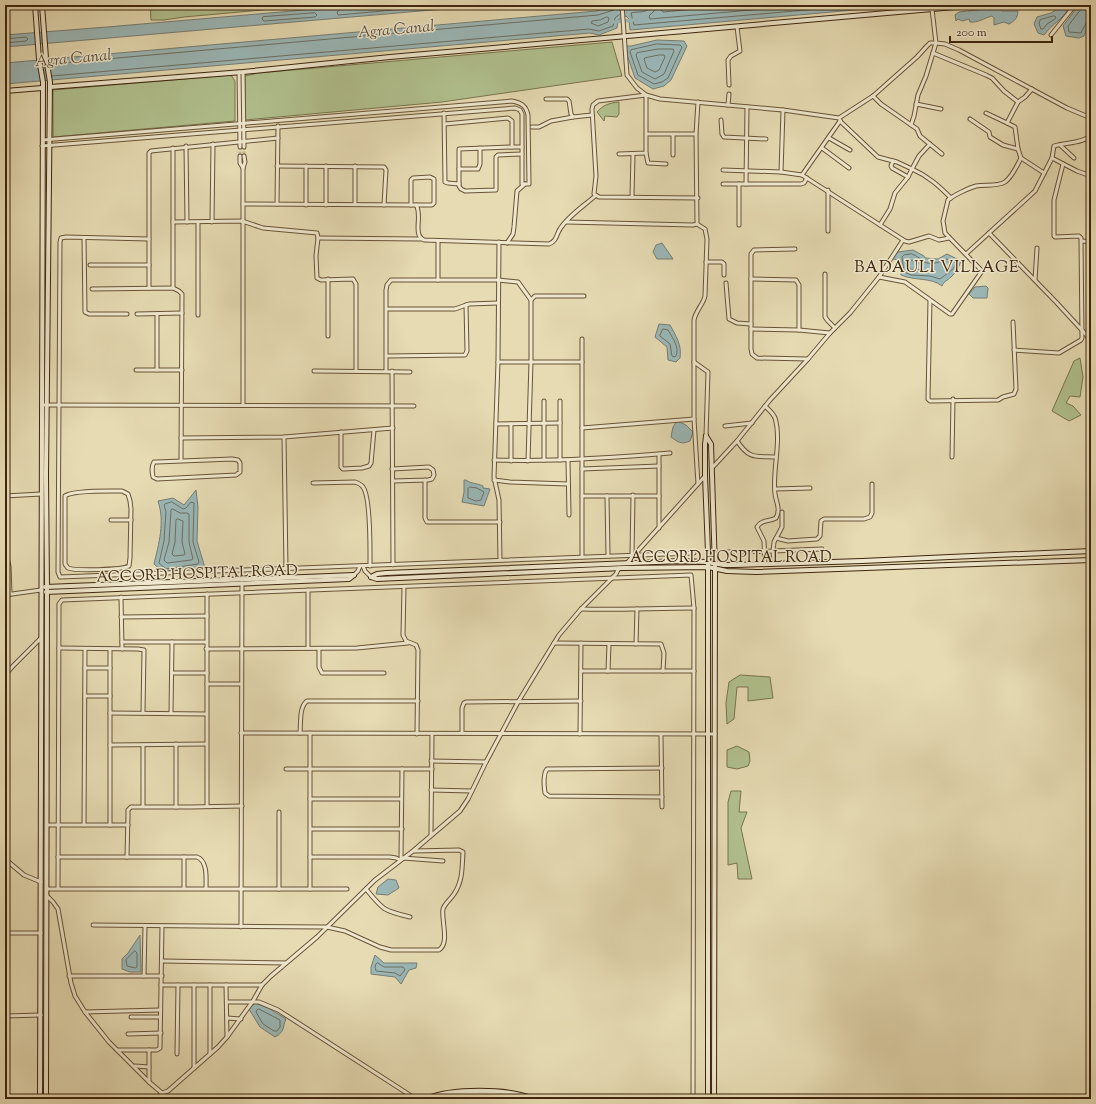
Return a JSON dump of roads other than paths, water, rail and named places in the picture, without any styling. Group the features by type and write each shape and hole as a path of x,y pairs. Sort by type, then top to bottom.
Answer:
{"street":[{"path":"35,5 39,59 43,82 44,405 47,589 46,1099"},
{"path":"40,1099 41,494 50,87 42,5"},
{"path":"622,5 625,35 626,74 637,88 646,95 660,99 783,110 840,120 877,156 902,164 931,179 951,198"},
{"path":"50,87 241,72 625,35 737,27 978,5"},
{"path":"1051,35 1075,5"},
{"path":"911,125 916,104 936,43 932,9"},
{"path":"729,85 728,60 731,56 740,51 737,27"},
{"path":"802,175 840,120 873,96 917,57 930,43 945,44 959,50 1067,108 1091,118"},
{"path":"933,53 992,78 1004,91 1018,102"},
{"path":"240,147 241,72"},
{"path":"5,91 42,88"},
{"path":"1007,123 1018,102 1032,89"},
{"path":"728,105 729,94"},
{"path":"595,196 596,176 592,115 593,105 598,101 646,95"},
{"path":"646,95 646,153 648,163 666,164"},
{"path":"873,96 918,129 920,136 942,154"},
{"path":"546,99 569,101 570,114 573,117"},
{"path":"42,140 512,101 524,105 527,109 528,115 525,184"},
{"path":"697,224 698,198 696,134 698,102"},
{"path":"916,104 941,109"},
{"path":"520,110 524,105"},
{"path":"746,184 747,107"},
{"path":"42,146 508,108 520,110"},
{"path":"520,110 522,114 522,154 525,184"},
{"path":"781,172 783,110"},
{"path":"479,111 480,120"},
{"path":"986,112 1015,127 1018,149 1021,158 1044,173"},
{"path":"444,113 445,182 459,184"},
{"path":"532,127 539,127 551,121 592,115"},
{"path":"445,124 508,118 512,121 512,147"},
{"path":"970,119 988,132 990,138 1003,145 1018,149"},
{"path":"721,120 722,134 724,137 766,139"},
{"path":"277,204 279,121"},
{"path":"241,124 244,130 244,147"},
{"path":"647,134 696,134"},
{"path":"673,135 673,155"},
{"path":"966,254 1035,191 1052,158 1054,146 1082,141 1091,136"},
{"path":"149,288 148,154 151,151 186,146 278,138"},
{"path":"829,138 850,150"},
{"path":"212,144 212,222"},
{"path":"880,225 890,209 895,193 908,177 919,156 930,144"},
{"path":"1060,145 1074,158"},
{"path":"186,146 188,222"},
{"path":"522,147 459,149 459,184 461,189 465,191 496,190 496,157 498,155 522,154"},
{"path":"173,148 173,288"},
{"path":"459,169 478,169 480,164 480,148"},
{"path":"822,148 849,168"},
{"path":"619,154 646,153"},
{"path":"632,197 633,154"},
{"path":"240,156 240,163 243,168"},
{"path":"243,405 242,221 244,156"},
{"path":"879,277 904,282 952,314 982,271 949,238 944,230 943,221 946,204 951,198 976,186 998,185 1004,182 1013,172 1021,158"},
{"path":"1052,158 1091,176"},
{"path":"893,161 891,168 908,177"},
{"path":"1014,350 1061,352 1082,338 1082,241 1079,236 1054,236 1054,200 1063,164"},
{"path":"277,166 381,166 386,168 384,205"},
{"path":"306,166 306,205"},
{"path":"326,166 326,205"},
{"path":"355,166 355,204"},
{"path":"723,170 781,172 802,175 828,190 903,240 909,242 929,236 939,240 949,238"},
{"path":"243,204 306,205 355,204 384,205 411,205 432,205 434,203 434,179 430,177 413,178 411,180 411,205"},
{"path":"723,184 803,184 807,178"},
{"path":"507,243 513,234 517,190 525,184"},
{"path":"739,184 739,225"},
{"path":"828,190 828,231"},
{"path":"595,196 698,198"},
{"path":"318,238 421,239 549,244 553,243 566,222 595,196"},
{"path":"416,205 419,212 418,235 421,239"},
{"path":"173,222 242,221 263,228 317,233 317,278 321,280 353,279 356,284 356,371"},
{"path":"198,222 198,315"},
{"path":"566,222 697,224 705,229 707,233 706,296 698,309 694,320 694,419 698,484"},
{"path":"989,233 1091,340"},
{"path":"149,238 63,238 60,242 58,572 59,576 62,578 694,553"},
{"path":"84,238 85,312 89,314 127,314"},
{"path":"438,240 438,280"},
{"path":"712,468 737,441 765,406 830,333 850,313 879,277 903,240"},
{"path":"1082,241 1091,242"},
{"path":"499,242 498,362 494,480 499,500 500,560"},
{"path":"1035,280 1037,248"},
{"path":"795,249 752,251 750,256 751,350 754,357 808,359"},
{"path":"706,262 722,262 724,264 724,275"},
{"path":"90,265 149,264"},
{"path":"825,274 825,316 835,328"},
{"path":"328,279 328,336"},
{"path":"751,279 796,280 799,285 799,330"},
{"path":"386,371 386,290 390,280 498,280 518,282 531,300 528,461"},
{"path":"726,283 729,319 737,323 751,324"},
{"path":"92,288 173,288 180,290 182,294 181,460"},
{"path":"531,300 535,296 584,296"},
{"path":"930,300 928,399 930,401 953,399 998,400 1004,396 1014,394 1016,389 1013,322"},
{"path":"387,309 455,309 472,303 498,303"},
{"path":"387,356 438,356 466,354 466,305"},
{"path":"136,314 182,313"},
{"path":"157,314 157,370"},
{"path":"751,329 799,330 830,333"},
{"path":"582,339 582,558"},
{"path":"498,362 582,362"},
{"path":"694,362 708,372 705,444 708,564 708,1099"},
{"path":"136,370 182,370"},
{"path":"314,371 410,372"},
{"path":"392,371 392,565"},
{"path":"952,457 953,399"},
{"path":"544,401 544,460"},
{"path":"560,401 560,460"},
{"path":"44,405 414,406"},
{"path":"764,564 764,542 758,525 764,521 773,520 778,516 778,505 775,495 777,434 775,418 771,411 765,406"},
{"path":"582,428 694,419"},
{"path":"496,424 560,423"},
{"path":"725,426 752,423"},
{"path":"511,424 511,461"},
{"path":"181,438 284,437 393,428"},
{"path":"341,432 341,467 343,469 362,468 369,466 371,463 374,430"},
{"path":"706,436 711,444 715,568 714,1099"},
{"path":"284,437 286,569"},
{"path":"737,441 743,451 749,455 776,457"},
{"path":"494,460 568,460 670,453"},
{"path":"659,454 659,528"},
{"path":"181,460 238,460 240,463 240,472 236,475 215,477 157,480 153,477 152,470 154,462 181,460"},
{"path":"568,460 569,515"},
{"path":"582,469 659,466"},
{"path":"392,469 431,468 433,472 432,479 393,481"},
{"path":"627,563 705,476"},
{"path":"425,480 425,518 427,522 500,522"},
{"path":"494,480 568,484"},
{"path":"313,482 355,482 363,486 369,516 370,566"},
{"path":"776,538 788,541 817,539 820,536 821,521 824,519 864,519 870,517 872,514 872,484"},
{"path":"775,489 810,488"},
{"path":"125,492 128,494 130,501 130,564 125,568 77,570 68,568 65,564 66,526 65,496 69,493 125,492"},
{"path":"5,496 41,494"},
{"path":"633,495 633,556"},
{"path":"582,496 659,496"},
{"path":"607,496 608,556"},
{"path":"774,563 773,551 776,538 781,530 782,512"},
{"path":"111,520 131,520"},
{"path":"59,526 66,526"},
{"path":"59,531 66,531"},
{"path":"5,549 9,566 10,594"},
{"path":"727,552 822,549"},
{"path":"362,566 371,577 377,574 386,573 680,561 724,565 1091,552"},
{"name":"ACCORD HOSPITAL ROAD","path":"371,577 377,579 708,564 715,568 733,572 756,572 1091,560"},
{"path":"5,595 47,589 354,575 362,566"},
{"path":"156,1099 162,1093 168,1092 227,1037 253,1002 262,985 327,927 366,889 460,811 465,805 518,702 559,635 613,577 619,568"},
{"name":"ACCORD HOSPITAL ROAD","path":"47,589 349,579 354,575"},
{"path":"58,888 60,601 65,599 692,575 694,608 693,1099"},
{"path":"241,927 242,583"},
{"path":"404,587 403,632 404,639 408,643"},
{"path":"308,590 308,648"},
{"path":"207,594 207,806"},
{"path":"121,598 122,649"},
{"path":"582,609 623,610 694,608"},
{"path":"636,644 637,609"},
{"path":"121,617 207,616"},
{"path":"5,675 41,638"},
{"path":"122,642 206,642"},
{"path":"171,713 172,642"},
{"path":"206,649 365,648 408,643 416,646 418,650 417,734"},
{"path":"554,643 661,644 663,648 663,671"},
{"path":"580,734 581,643"},
{"path":"608,671 609,644"},
{"path":"59,648 144,650 144,713"},
{"path":"84,825 85,649"},
{"path":"110,649 110,825"},
{"path":"319,649 319,667 322,673 384,673"},
{"path":"85,668 110,668"},
{"path":"581,671 694,671"},
{"path":"172,673 206,673"},
{"path":"207,684 241,684"},
{"path":"85,696 110,696"},
{"path":"300,733 302,710 307,700 418,701"},
{"path":"462,733 462,708 464,703 581,701"},
{"path":"110,713 206,714"},
{"path":"241,733 715,734"},
{"path":"310,733 310,889"},
{"path":"431,836 432,734"},
{"path":"661,734 662,807"},
{"path":"176,744 176,807"},
{"path":"110,745 206,744"},
{"path":"143,745 143,806"},
{"path":"432,762 486,762"},
{"path":"662,768 547,769 545,771 544,790 546,795 549,796 662,797"},
{"path":"286,769 432,769"},
{"path":"402,769 402,859"},
{"path":"431,790 471,791"},
{"path":"310,799 401,799"},
{"path":"127,857 129,808 134,806 242,806"},
{"path":"279,812 279,889"},
{"path":"47,825 128,825"},
{"path":"311,829 402,828"},
{"path":"93,925 327,927 345,931 374,945 391,950 428,951 441,949 444,942 443,909 454,894 460,882 463,852 459,850 413,851"},
{"path":"58,857 197,857 204,863 206,888"},
{"path":"184,857 184,888"},
{"path":"310,857 390,857 443,862"},
{"path":"5,859 24,875 41,882"},
{"path":"47,889 347,889"},
{"path":"366,889 378,904 386,910 410,917"},
{"path":"47,896 58,909 69,976 75,996 85,1012 104,1036 149,1082 162,1093"},
{"path":"144,976 145,926"},
{"path":"117,1050 157,1050 160,1048 162,926"},
{"path":"5,933 41,933"},
{"path":"162,961 286,963"},
{"path":"69,976 162,976"},
{"path":"161,985 262,985"},
{"path":"177,1054 178,985"},
{"path":"194,985 194,1068"},
{"path":"210,985 210,1054"},
{"path":"226,985 227,1037"},
{"path":"226,1002 253,1002 268,1005 289,1016 416,1099"},
{"path":"85,1012 160,1010"},
{"path":"5,1016 41,1015"},
{"path":"131,1017 160,1018"},
{"path":"227,1018 241,1019"},
{"path":"128,1034 161,1033"},
{"path":"149,1050 149,1082"},
{"path":"134,1066 149,1067"},
{"path":"426,1099 440,1094 478,1091 510,1092 533,1099"},
{"path":"436,1099 486,1094 503,1095 523,1099"}],"water":[{"path":"362,5 490,5 5,47 5,35"},
{"path":"668,5 910,5 630,30 629,19 626,16 618,20 617,28 599,35 590,33 5,84 5,63 597,11 603,8 618,6 631,8"},
{"path":"1064,5 1069,5 1069,8 1063,16 1044,35 1038,33 1034,24 1037,17 1051,13"},
{"path":"1079,5 1091,5 1091,21 1084,36 1079,38 1066,36 1063,26"},
{"path":"999,8 1002,11 1018,11 1017,17 1009,24 1004,22 994,25 994,18 992,16 976,22 970,22 969,19 962,21 958,19 956,21 955,15 959,12"},
{"path":"657,40 684,41 687,46 671,80 664,86 653,89 635,78 624,46 631,46"},
{"path":"662,243 673,259 657,259 653,252 656,245"},
{"path":"913,250 925,258 938,259 947,254 961,261 956,272 942,286 933,281 901,275 899,267 900,261 891,258 898,252"},
{"path":"986,286 988,288 987,298 973,298 969,294 975,287"},
{"path":"659,324 670,325 676,337 679,345 680,358 676,362 668,360 667,347 655,337"},
{"path":"677,421 686,425 693,432 690,441 684,443 671,437 673,427"},
{"path":"464,480 481,485 483,488 490,489 484,506 462,502"},
{"path":"196,490 198,507 197,541 205,568 164,573 154,564 161,525 158,501 173,498 184,505"},
{"path":"388,879 396,880 399,888 388,895 376,894 378,887"},
{"path":"140,935 141,972 130,972 122,969 122,959"},
{"path":"375,955 384,963 417,963 416,968 409,970 401,984 395,977 371,974 371,967"},
{"path":"255,1003 270,1009 286,1019 281,1033 275,1037 260,1027 249,1009"}],"waterway":[{"name":"Agra Canal","path":"614,22 634,20"}],"tunnel":[{"path":"240,147 240,156"},
{"path":"244,147 244,156"}],"district":[{"name":"BADAULI VILLAGE","path":"937,266"}]}
